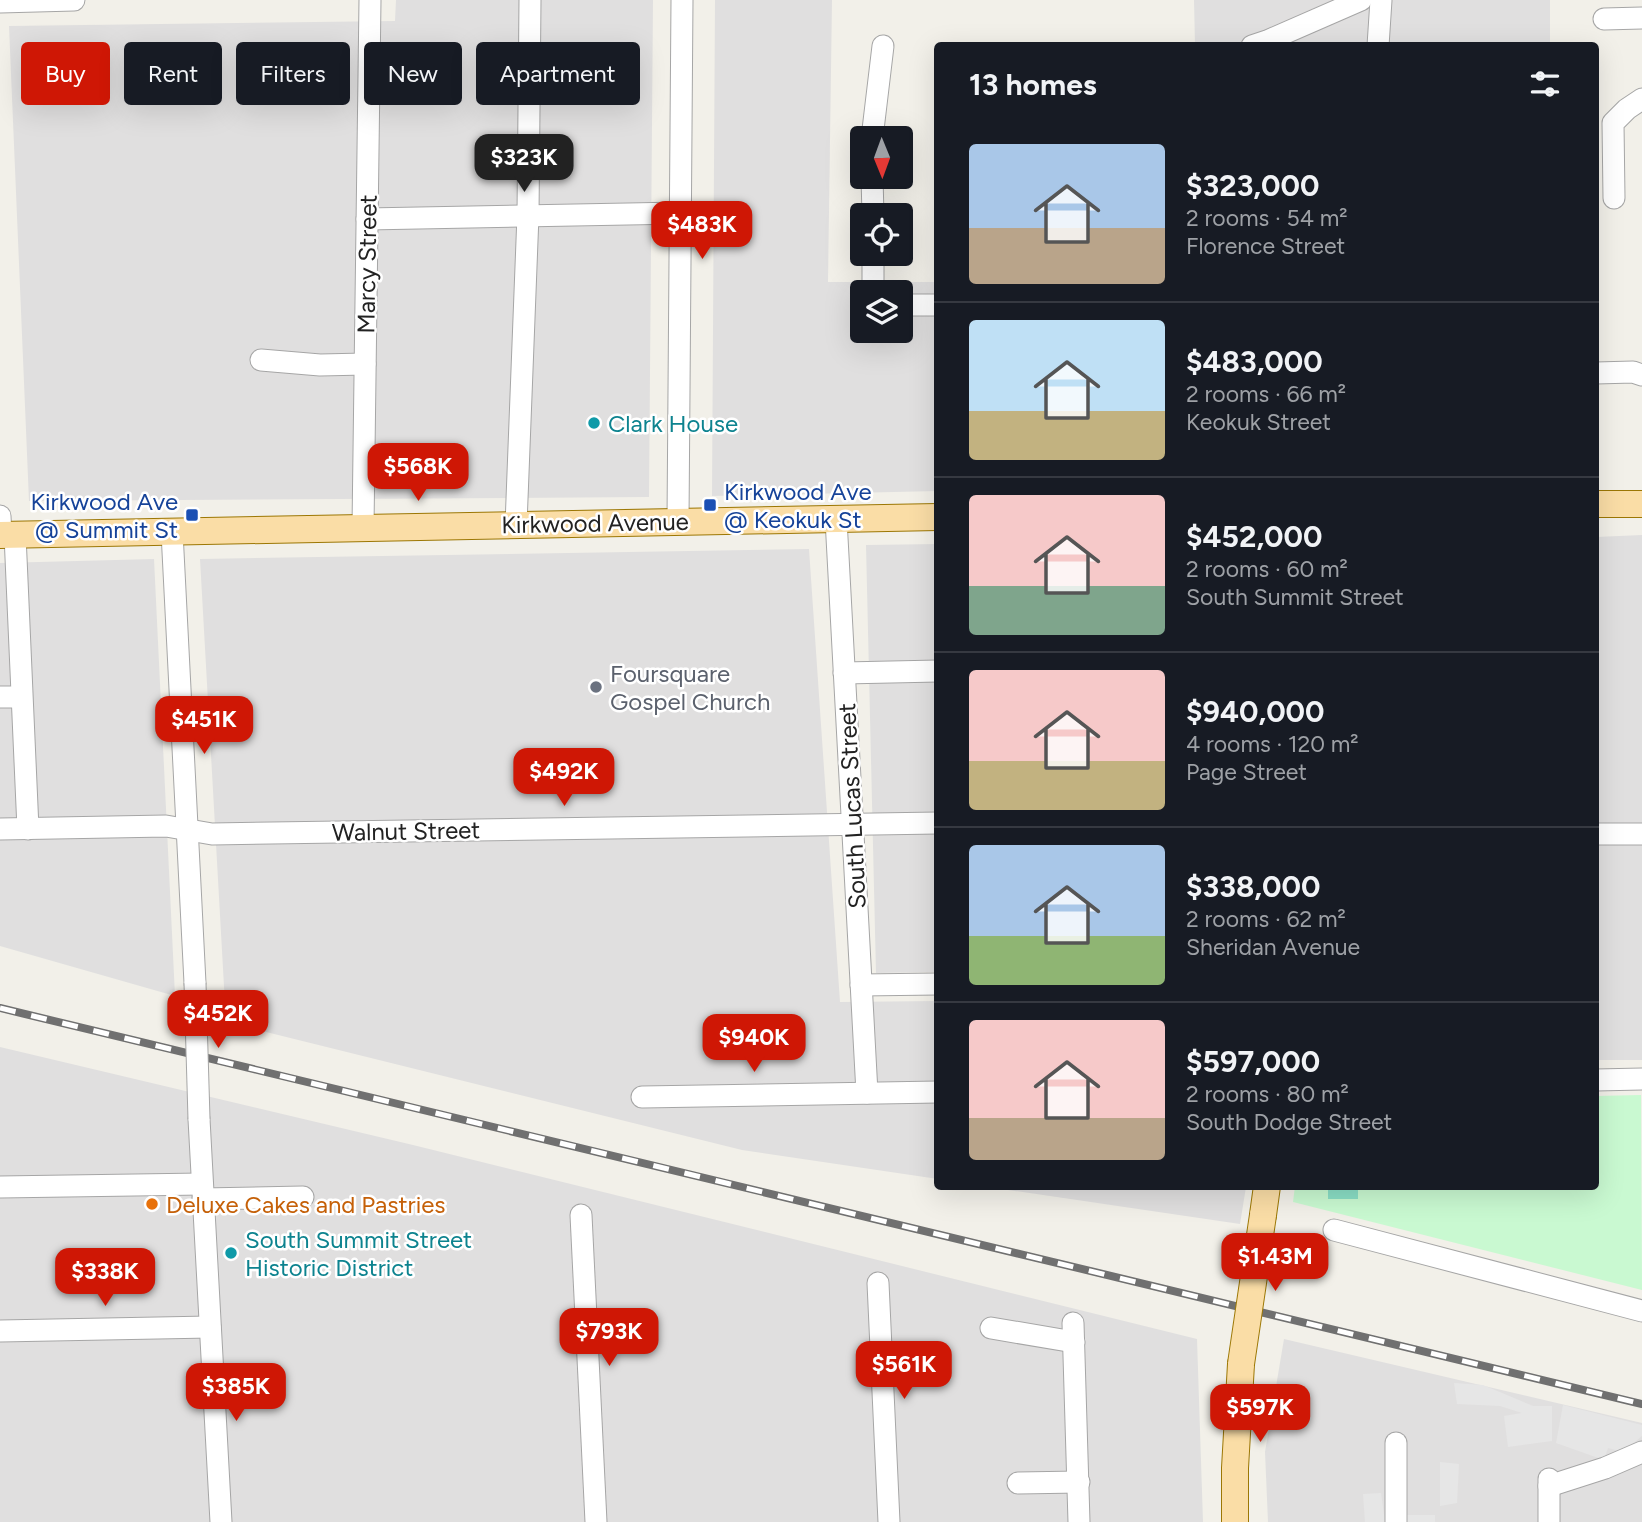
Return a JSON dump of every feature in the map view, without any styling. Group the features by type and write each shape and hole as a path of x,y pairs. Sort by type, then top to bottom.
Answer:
{"main road":[{"path":"1599,505 1642,504"},
{"name":"Kirkwood Avenue","path":"4,530 172,532 934,517"},
{"path":"1235,1522 1241,1364 1266,1190"}],"street":[{"path":"0,2 74,0"},
{"name":"Marcy Street","path":"363,527 370,0"},
{"path":"516,524 528,215 530,0"},
{"path":"678,521 682,0"},
{"path":"1264,42 1360,0"},
{"path":"1378,42 1381,0"},
{"path":"1604,19 1642,18"},
{"path":"873,126 883,46"},
{"path":"1614,198 1613,123 1627,109 1642,100"},
{"path":"367,219 681,213"},
{"path":"913,305 934,305"},
{"path":"261,360 320,365 365,364"},
{"path":"1599,373 1633,372 1642,375"},
{"name":"South Lucas Street","path":"836,519 867,1093"},
{"path":"4,530 11,697 28,829"},
{"path":"172,532 220,1522"},
{"path":"844,673 934,671"},
{"name":"Walnut Street","path":"0,829 166,826 212,834 934,822"},
{"path":"1599,834 1642,834"},
{"path":"861,985 934,984"},
{"path":"1599,1080 1642,1079"},
{"path":"642,1097 934,1092"},
{"path":"0,1187 203,1191 303,1197"},
{"path":"581,1215 596,1522"},
{"path":"1334,1230 1642,1311"},
{"path":"878,1283 889,1522"},
{"path":"0,1331 210,1327"},
{"path":"991,1328 1073,1332 1079,1522"},
{"path":"1396,1443 1396,1522"},
{"path":"1549,1522 1549,1482 1605,1468 1642,1451"},
{"path":"1018,1483 1079,1482"}],"shaded area":[{"path":"396,0 653,0 649,497 29,501 9,26 395,21"},
{"path":"715,0 832,0 828,282 850,282 850,343 913,343 913,282 934,282 934,491 712,496"},
{"path":"1194,0 1550,0 1550,42 1195,42"},
{"path":"1642,535 1642,1060 1599,1060 1599,537"},
{"path":"934,544 934,972 876,973 866,545"},
{"path":"809,549 840,1002 934,1001 934,1178 742,1150 226,1022 200,559"},
{"path":"154,559 175,996 0,946 0,563"},
{"path":"0,1047 413,1145 1197,1339 1203,1522 0,1522"},
{"path":"1008,1190 1246,1190 1240,1224"},
{"path":"1284,1339 1642,1423 1642,1522 1268,1522 1265,1452"},
{"path":"1454,1383 1483,1385 1533,1406 1552,1406 1552,1441 1508,1447 1504,1416 1522,1413 1500,1406 1457,1404"},
{"path":"1563,1405 1642,1425 1642,1436 1623,1452 1608,1448 1604,1460 1556,1443"},
{"path":"1440,1462 1459,1464 1457,1503 1440,1506"},
{"path":"1381,1493 1385,1522 1365,1522 1363,1494"},
{"path":"1403,1515 1435,1515 1435,1522 1396,1522"}],"green space":[{"path":"1641,1095 1642,1290 1293,1202 1294,1190 1599,1190 1599,1096"},
{"path":"1328,1190 1358,1190 1358,1199 1328,1199"}],"railway":[{"path":"0,1008 1642,1404"}],"place":[{"name":"Clark House","path":"594,423"},
{"name":"Kirkwood Ave @ Keokuk St","path":"710,505"},
{"name":"Kirkwood Ave @ Summit St","path":"192,515"},
{"name":"Foursquare Gospel Church","path":"596,687"},
{"name":"Deluxe Cakes and Pastries","path":"152,1204"},
{"name":"South Summit Street Historic District","path":"231,1253"}]}
